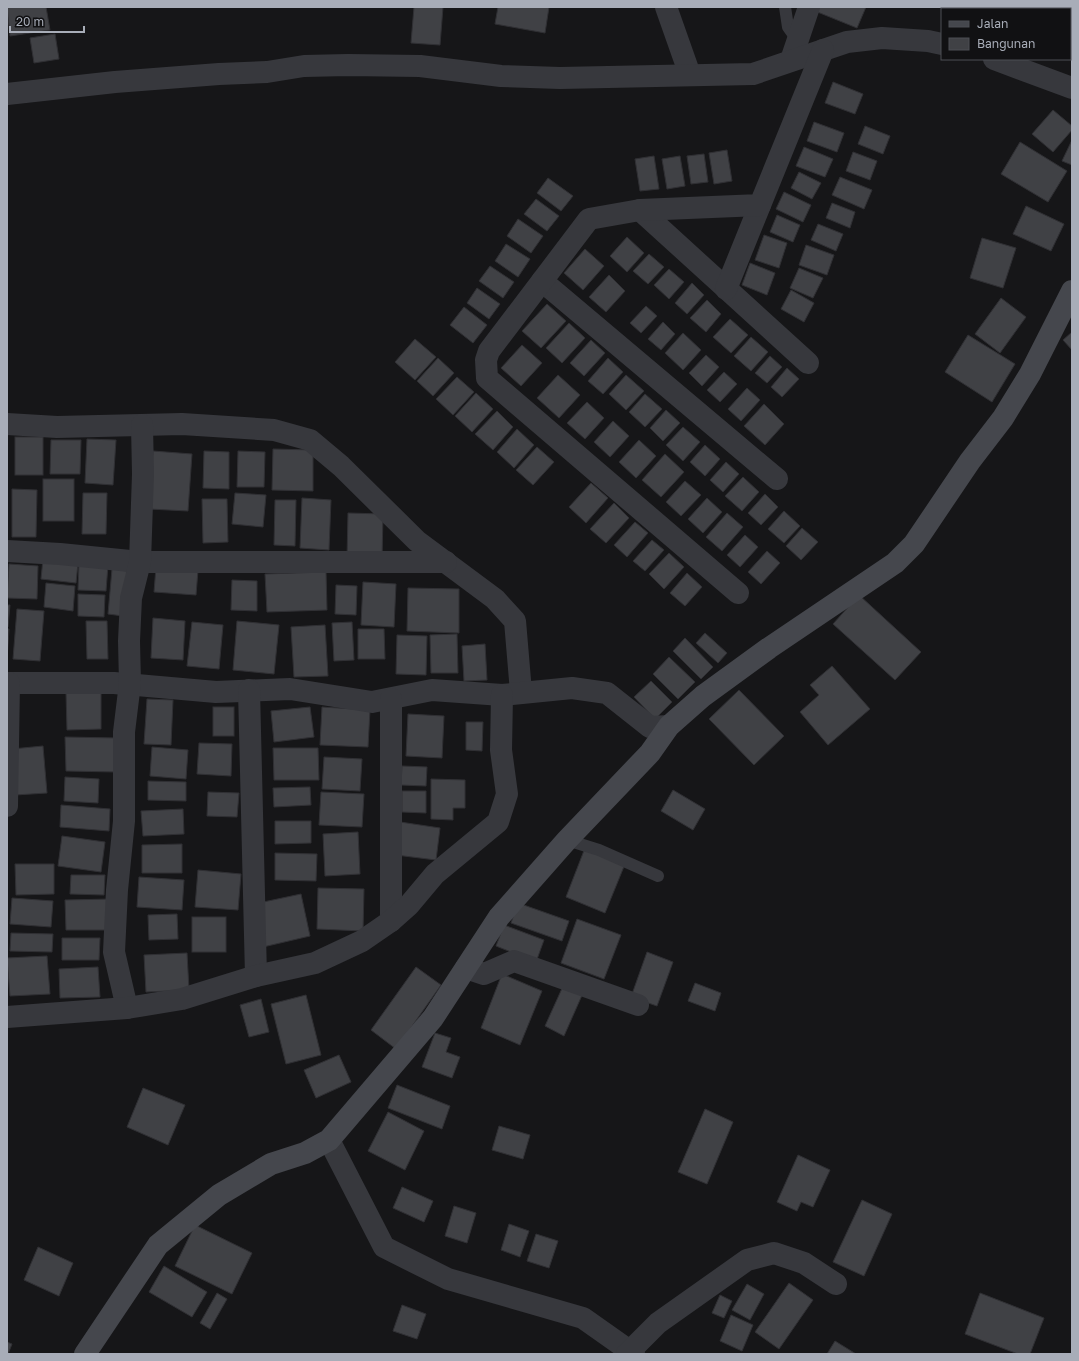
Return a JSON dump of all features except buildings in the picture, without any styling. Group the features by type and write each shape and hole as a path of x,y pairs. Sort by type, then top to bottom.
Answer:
{"street":[{"path":"666,7 690,75"},
{"path":"794,50 809,7"},
{"path":"7,94 115,82 333,66 420,66 501,76 523,77 753,74 794,50 823,50 847,42 882,38 928,41 941,44"},
{"path":"726,288 823,50"},
{"path":"997,60 1072,88"},
{"path":"738,593 488,378 486,360 489,351 589,219 640,210 760,205"},
{"path":"640,210 808,364"},
{"path":"542,281 777,479"},
{"path":"84,1354 158,1245 219,1195 271,1164 305,1153 329,1140 433,1018 499,918 567,840 650,754 669,726 703,696 769,648 895,563 914,544 970,461 1003,418 1030,374 1072,291"},
{"path":"7,424 57,427 182,424 274,430 310,440 341,466 417,541 495,599 515,621 512,694 501,750 507,794 498,822 435,874 409,905 392,921 362,940 315,963 256,976 182,999 127,1008 7,1017"},
{"path":"127,1008 114,952 117,890 124,822 124,732 130,683 129,641 131,598 140,562 143,474 142,425"},
{"path":"7,551 60,554 140,562 446,562"},
{"path":"7,806 8,683 130,683 216,692 290,689 372,702 432,690 512,694 572,688 607,692 650,727 669,726"},
{"path":"250,690 256,976"},
{"path":"391,699 392,921"},
{"path":"466,968 484,974 514,961 638,1005"},
{"path":"329,1140 384,1247 448,1279 583,1318 630,1353 658,1324 747,1260 774,1253 804,1263 836,1284"}],"lane":[{"path":"785,7 794,50"},
{"path":"567,840 599,850 658,876"}]}
